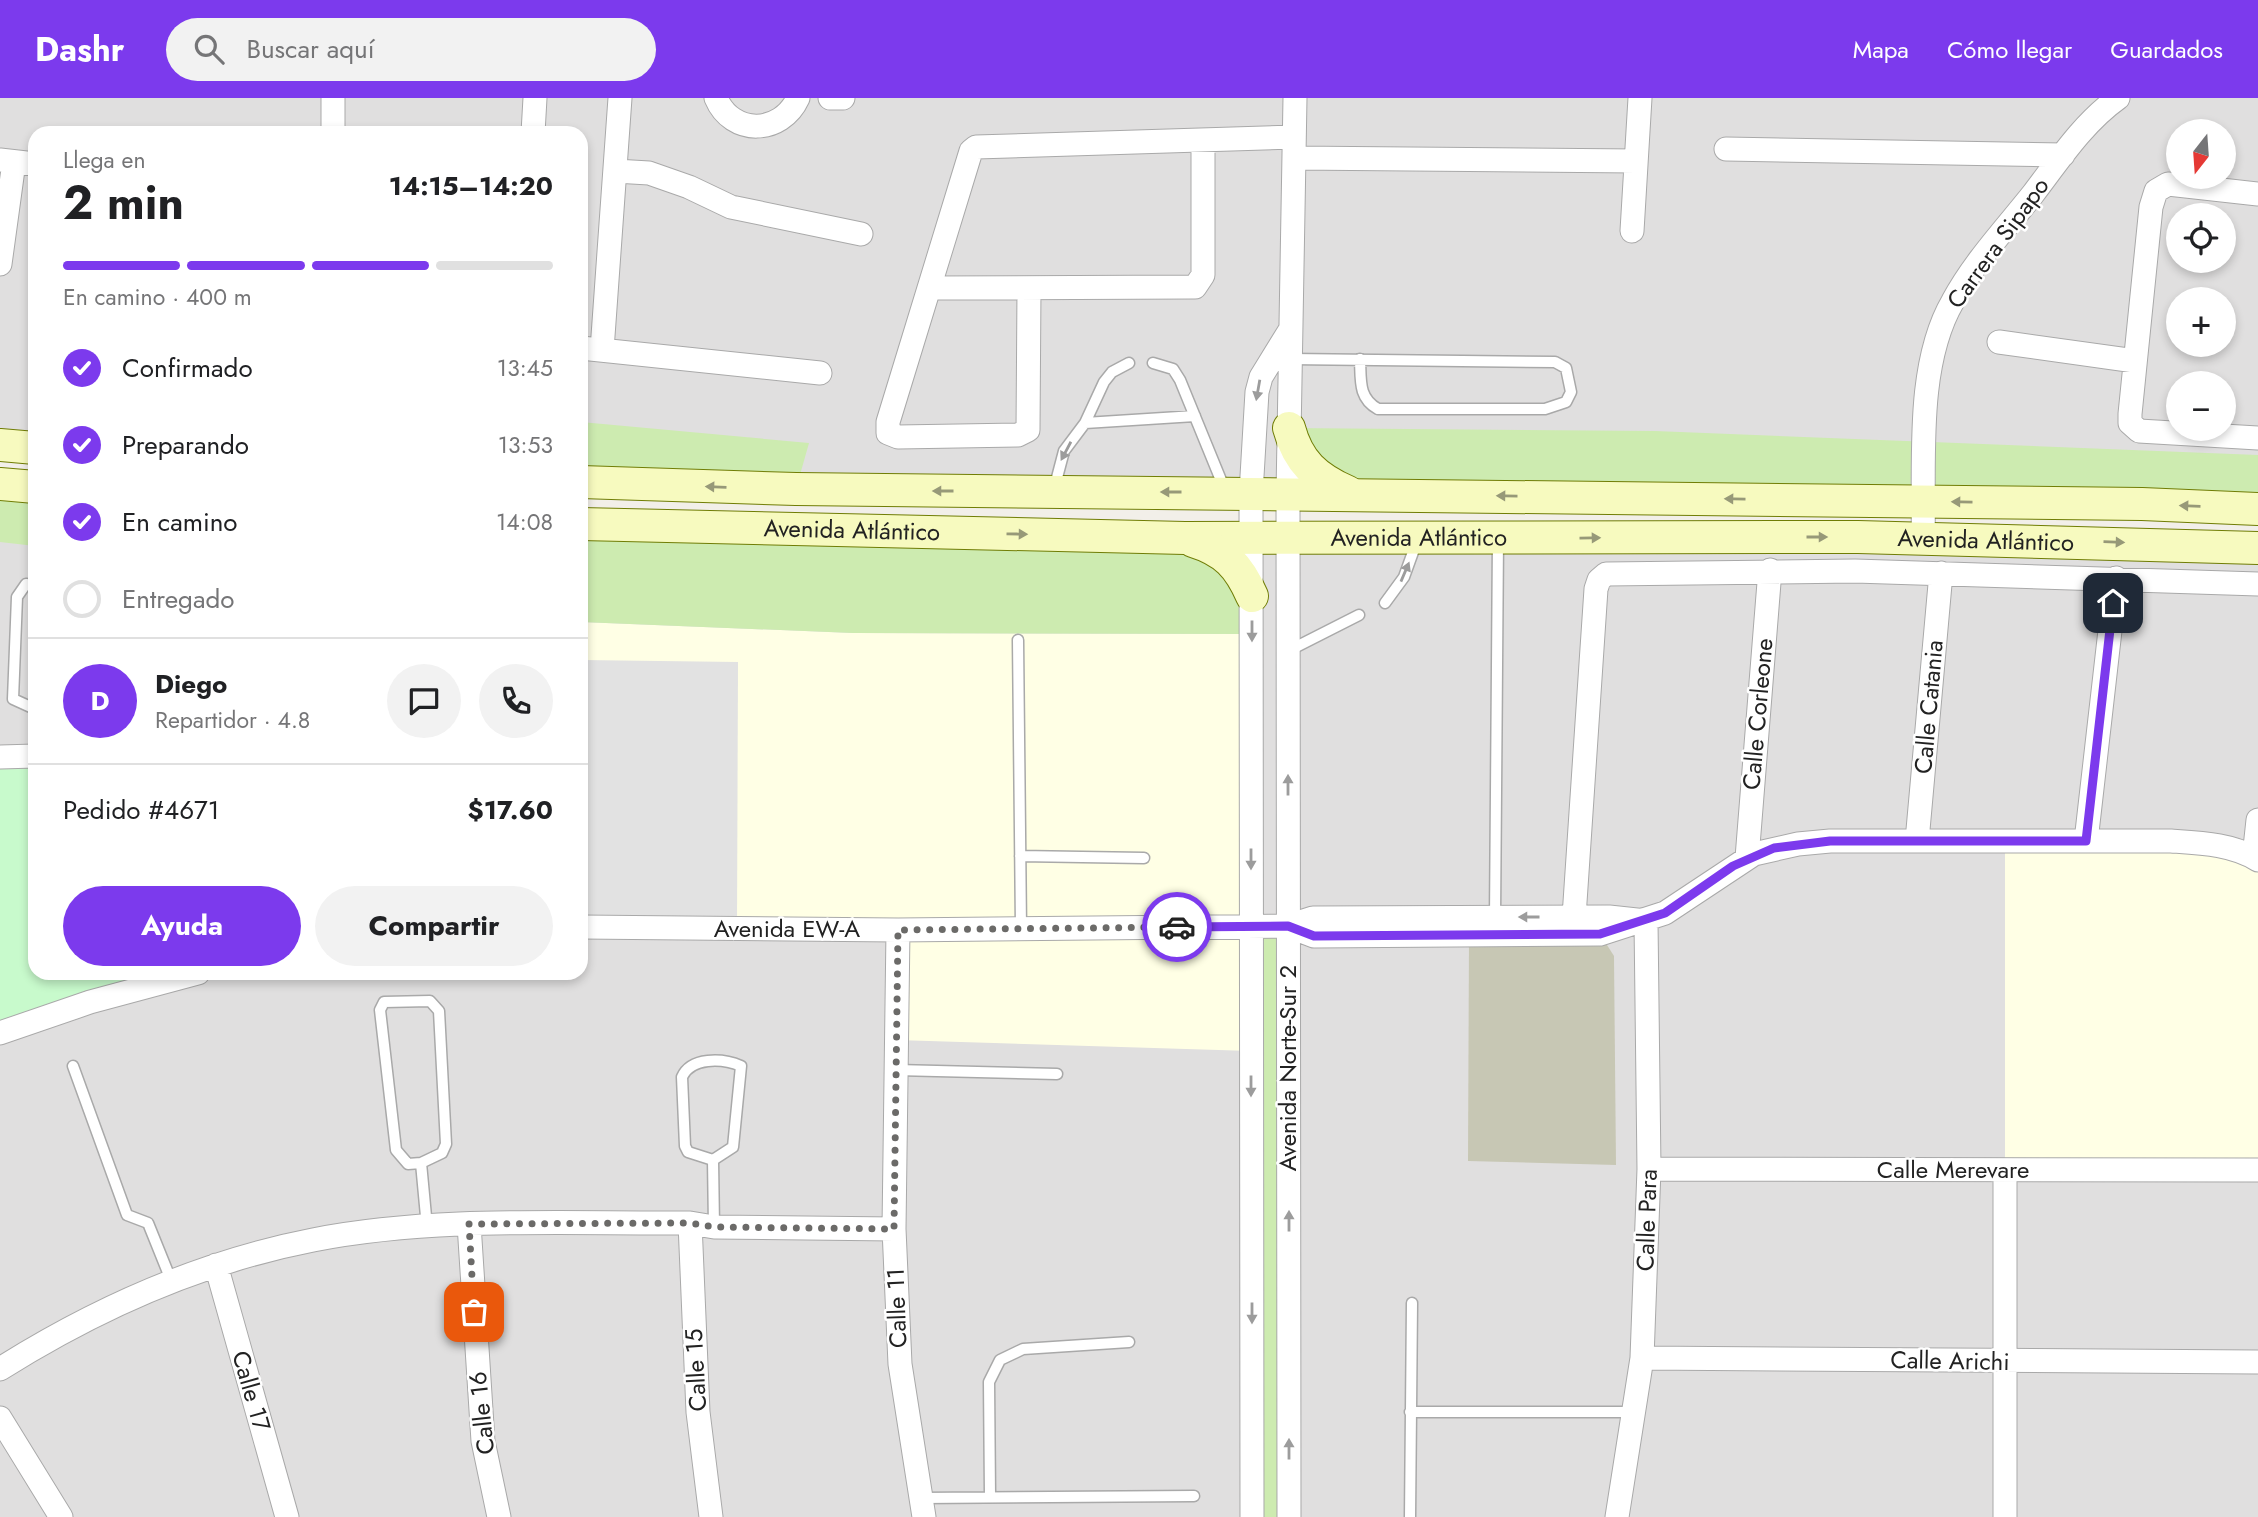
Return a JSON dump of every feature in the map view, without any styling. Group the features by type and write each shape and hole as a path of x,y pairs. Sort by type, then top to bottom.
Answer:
{"main road":[{"path":"1289,428 1294,448 1302,463 1329,484 1352,494"},
{"path":"0,444 28,447"},
{"name":"Avenida Atlántico","path":"588,482 796,489 1288,493 2258,509"},
{"path":"0,484 28,486"},
{"name":"Avenida Atlántico","path":"588,524 1185,538 1923,538 2258,548"},
{"path":"1185,538 1215,548 1230,559 1242,574 1252,596"}],"street":[{"path":"333,98 333,126"},
{"path":"533,126 535,98"},
{"path":"620,98 615,171 591,349 820,373"},
{"path":"716,98 730,118 742,125 755,127 770,125 783,119 798,98"},
{"path":"830,98 843,98"},
{"name":"Avenida Norte-Sur 2","path":"1289,1517 1288,493 1296,98"},
{"path":"1632,232 1640,98"},
{"name":"Carrera Sipapo","path":"1923,538 1928,388 1945,317 1973,271 2063,155 2097,116 2118,98"},
{"path":"929,288 1189,288 1199,285 1203,275 1203,140"},
{"path":"1029,288 1028,430 1017,435 890,436 887,430 888,422 971,151 976,147 1203,140 1294,148 1636,162"},
{"path":"1726,149 2063,155"},
{"path":"0,264 16,162"},
{"path":"615,171 658,175 731,207 860,234"},
{"path":"2258,194 2168,184 2156,191 2151,207 2130,414 2133,428 2258,438"},
{"name":"Avenida Norte-Sur 2","path":"1252,1517 1252,538 1239,493 1259,385 1290,330"},
{"path":"1999,342 2135,360"},
{"path":"1574,917 1599,580 1614,573 1770,570 2258,584"},
{"name":"Calle Corleone","path":"1747,858 1770,570"},
{"name":"Calle Catania","path":"1917,841 1941,573"},
{"path":"2086,841 2116,579"},
{"path":"0,757 28,756"},
{"path":"1288,926 1314,936 1442,942 1600,934 1665,913 1747,858 1798,844 1917,841 2212,844 2256,859 2258,820"},
{"path":"1288,926 1313,918 1574,917 1646,921"},
{"name":"Calle Para","path":"1617,1517 1642,1358 1649,1169 1646,921"},
{"name":"Avenida EW-A","path":"588,927 898,930 1288,926"},
{"name":"Calle 11","path":"898,930 894,1229 900,1364 922,1507"},
{"path":"0,1033 90,1002 172,980"},
{"name":"Calle Merevare","path":"1649,1169 2258,1170"},
{"path":"2005,1170 2005,1517"},
{"path":"0,1369 115,1304 171,1280 216,1265 313,1240 469,1224 690,1223 714,1227 894,1229"},
{"name":"Calle 15","path":"690,1223 698,1412 711,1517"},
{"name":"Calle 16","path":"469,1224 483,1441 499,1517"},
{"name":"Calle 17","path":"216,1265 287,1517"},
{"name":"Calle Arichi","path":"1642,1358 2258,1362"},
{"path":"0,1418 61,1517"}],"lane":[{"path":"1290,359 1360,359 1555,362 1566,368 1571,392 1566,402 1545,409 1378,409 1367,403 1362,394 1360,359"},
{"path":"1053,491 1064,451 1085,423 1104,383 1112,372 1129,363"},
{"path":"1153,363 1173,369 1195,416 1239,493"},
{"path":"1085,423 1195,416"},
{"path":"1385,603 1404,576 1418,538"},
{"path":"1495,918 1498,538"},
{"path":"28,584 17,597 13,699 28,706"},
{"path":"1288,651 1359,615"},
{"path":"1018,640 1021,928"},
{"path":"1020,856 1144,858"},
{"path":"430,1001 439,1011 446,1144 442,1153 421,1163 408,1164 396,1150 380,1010 384,1002 430,1001"},
{"path":"693,1062 732,1063 741,1066 733,1147 713,1160 688,1152 685,1146 682,1077 686,1067 693,1062"},
{"path":"73,1066 127,1215 148,1223 171,1280"},
{"path":"896,1070 1058,1073"},
{"path":"713,1160 714,1227"},
{"path":"421,1163 427,1227"},
{"path":"1410,1517 1412,1303"},
{"path":"990,1496 989,1381 1000,1360 1023,1349 1129,1342"},
{"path":"1410,1412 1634,1412"},
{"path":"922,1507 990,1496 1194,1496"}],"shaded area":[{"path":"0,98 2258,98 2258,509 588,482 588,126 28,126 28,447 0,445"},
{"path":"0,484 28,486 28,980 588,980 588,524 2258,548 2258,1517 0,1517"},
{"path":"588,622 853,633 1252,634 1251,1051 896,1040 898,930 588,927"},
{"path":"588,660 738,662 737,929 588,927"},
{"path":"2005,841 2171,841 2258,860 2258,1170 2005,1170"},
{"path":"1600,934 1614,956 1616,1165 1468,1161 1469,936"}],"green space":[{"path":"588,423 809,443 796,489 588,482"},
{"path":"1289,428 1655,431 2258,455 2258,509 1352,494"},
{"path":"0,484 28,486 28,545 0,542"},
{"path":"588,524 1185,538 1230,559 1252,634 853,633 588,622"},
{"path":"28,756 28,980 175,980 0,1033 0,757"},
{"path":"1251,926 1288,926 1289,1517 1252,1517"}],"way so far":[{"path":"474,1312 469,1224 690,1223 714,1227 894,1229 898,930 1177,927"}],"route":[{"path":"1177,927 1288,926 1314,936 1600,934 1665,913 1733,866 1754,854 1774,848 1830,841 2086,841 2113,603"}]}
